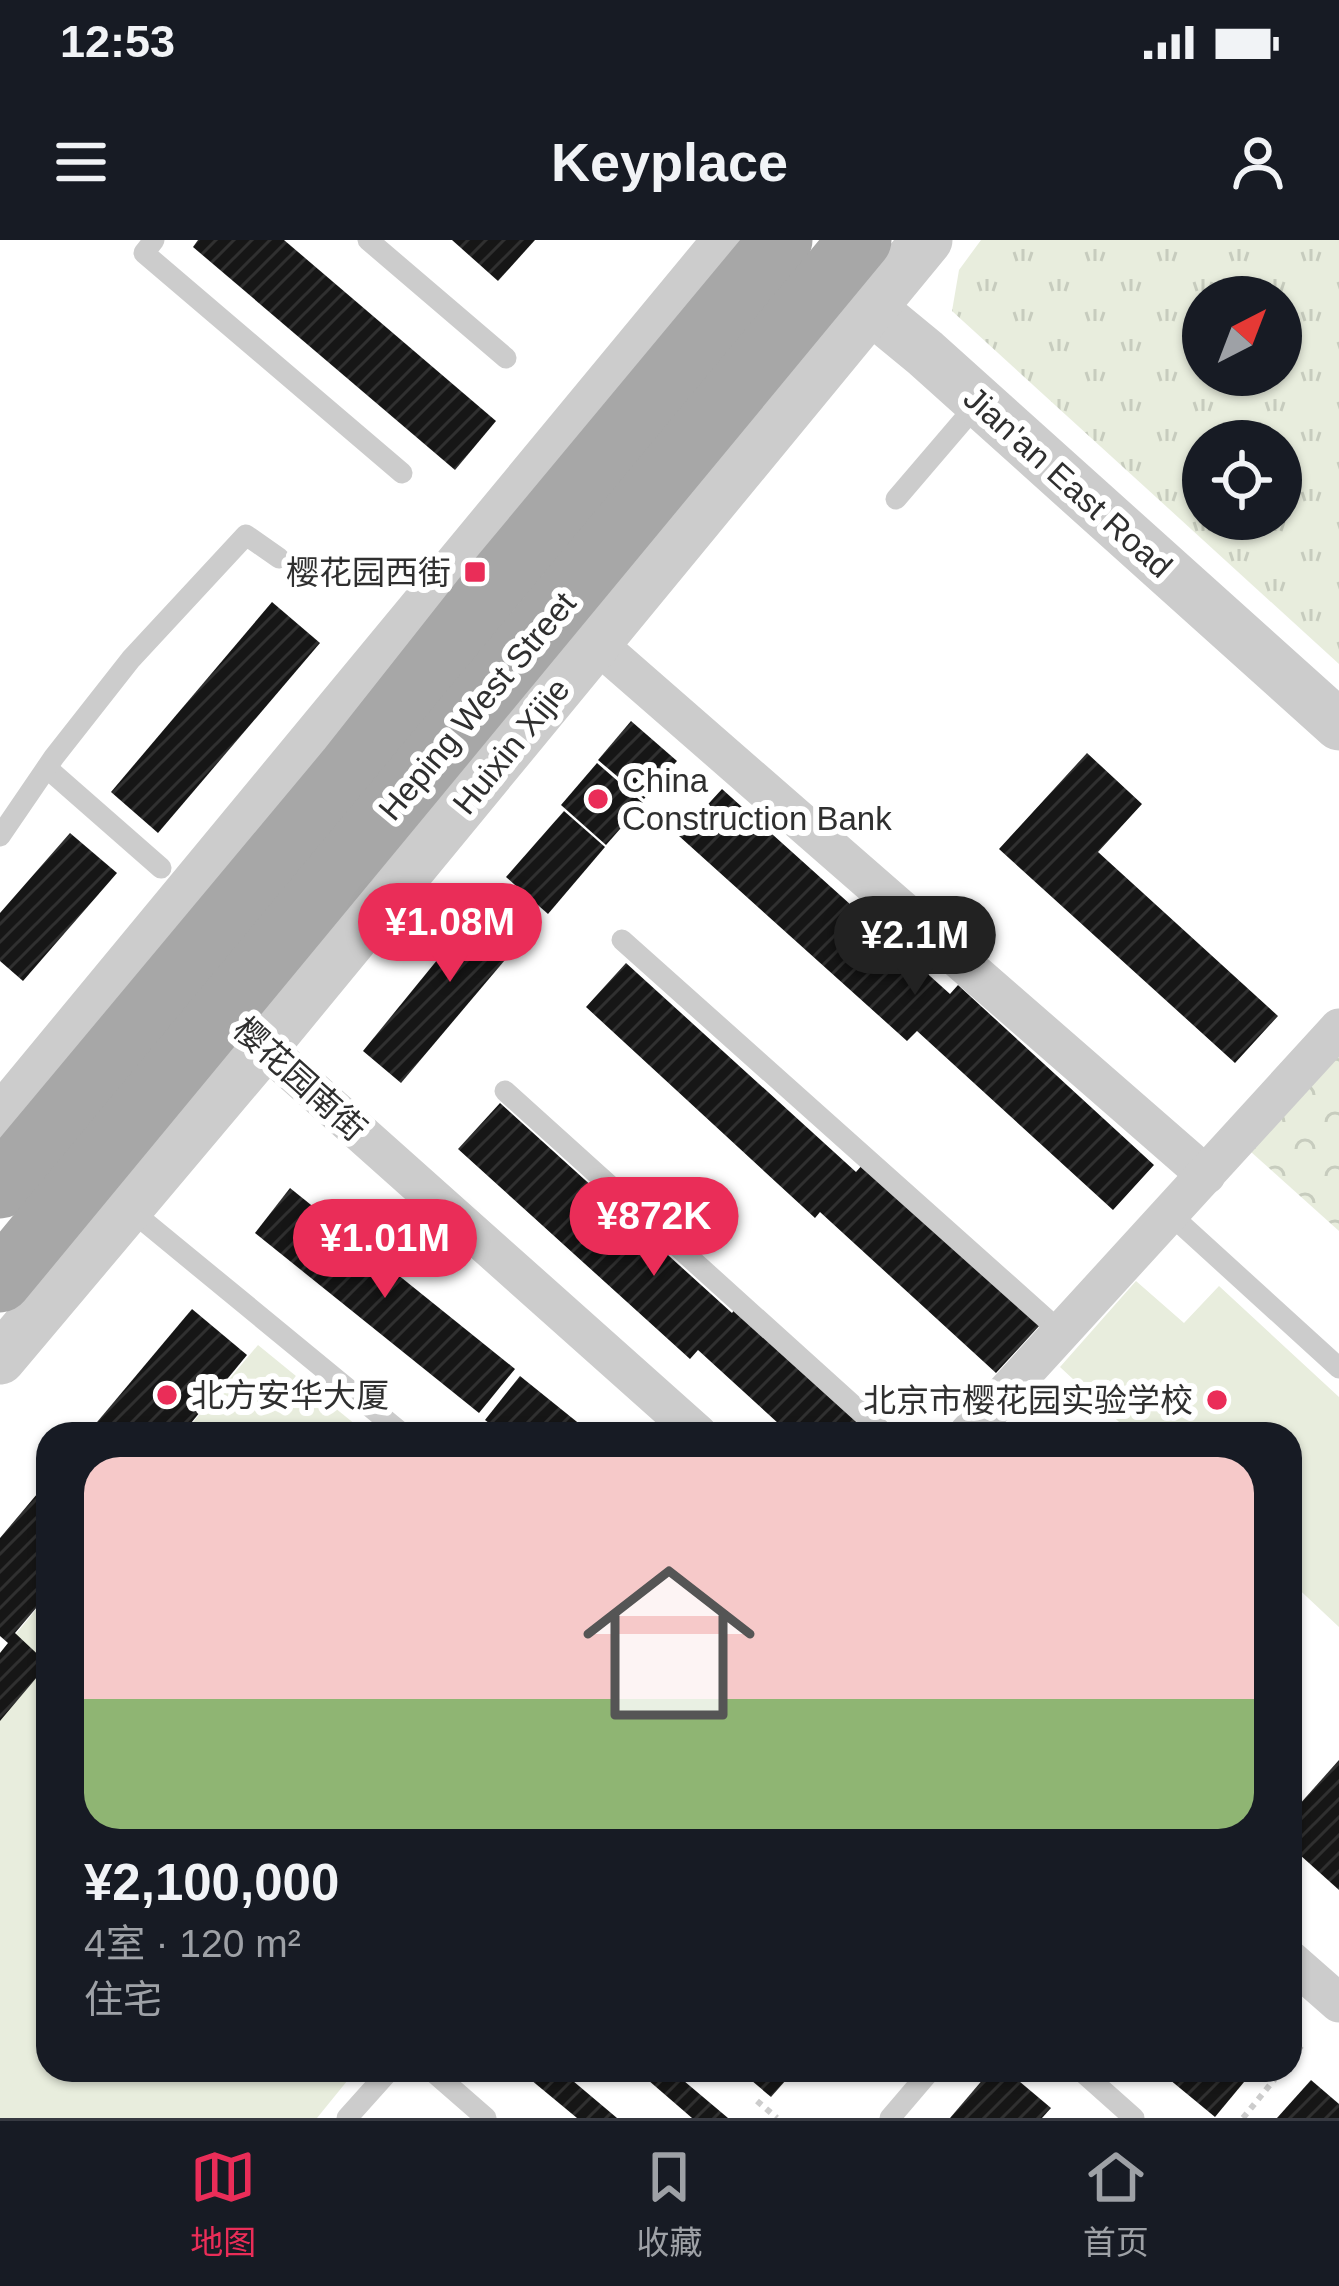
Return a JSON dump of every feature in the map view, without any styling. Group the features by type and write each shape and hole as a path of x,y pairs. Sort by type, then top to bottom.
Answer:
{"main road":[{"name":"Heping West Street","path":"0,1187 781,240"},
{"name":"Heping West Street","path":"0,1281 244,1029 568,637 839,266"}],"street":[{"path":"0,1122 729,240"},
{"path":"927,240 839,266 633,598 568,637 1206,1175"},
{"name":"Jian'an East Road","path":"839,266 979,402 1339,725"},
{"path":"979,1422 1339,1028"},
{"path":"0,1359 128,1208 244,1029"},
{"name":"樱花园南街","path":"244,1029 685,1422"},
{"path":"1302,1971 1339,2003"}],"lane":[{"path":"154,240 144,253 402,473"},
{"path":"368,240 506,358"},
{"path":"896,499 979,402"},
{"path":"0,836 131,659 246,536 279,558"},
{"path":"46,768 160,868"},
{"path":"622,940 1062,1333"},
{"path":"506,1090 871,1422"},
{"path":"128,1208 388,1422"},
{"path":"1171,1215 1339,1368"},
{"path":"347,2118 379,2082"},
{"path":"445,2082 487,2118"},
{"path":"890,2118 921,2082"},
{"path":"1094,2082 1134,2118"}],"path":[{"path":"1243,2118 1272,2082"},
{"path":"757,2101 777,2118"}],"green space":[{"path":"981,240 1339,240 1339,664 1203,540 1302,540 1302,420 1182,420 1182,521 952,311 959,270"},
{"path":"1339,1053 1339,1231 1251,1152"},
{"path":"1136,1281 1184,1323 1219,1286 1339,1397 1339,1627 1302,1592 1302,1422 1119,1422 1060,1367"},
{"path":"258,1345 352,1422 193,1422"},
{"path":"36,1610 36,2082 346,2082 317,2118 0,2118 0,1653"}],"building":[{"path":"198,240 284,240 496,421 455,470 193,247"},
{"path":"452,240 535,240 498,281"},
{"path":"272,602 320,643 158,833 111,792"},
{"path":"631,721 677,761 644,799 598,760"},
{"path":"1087,753 1142,804 1098,852 1278,1016 1235,1063 999,849"},
{"path":"597,763 643,803 606,845 561,805"},
{"path":"722,789 950,994 958,985 1154,1165 1113,1210 917,1031 907,1041 679,836"},
{"path":"564,811 605,847 548,914 506,877"},
{"path":"70,833 117,873 23,981 0,961 0,913"},
{"path":"495,889 537,922 401,1083 363,1051"},
{"path":"626,963 856,1172 864,1163 1040,1325 996,1373 820,1212 815,1218 586,1007"},
{"path":"500,1103 732,1313 737,1306 866,1422 777,1422 698,1350 690,1359 458,1149"},
{"path":"290,1188 515,1369 479,1413 255,1233"},
{"name":"北方安华大厦","path":"192,1309 247,1355 192,1422 97,1422"},
{"path":"520,1376 577,1422 488,1422"},
{"path":"36,1495 36,1608 15,1633 36,1653 36,1678 0,1721 0,1653 8,1643 0,1636 0,1538"},
{"path":"1339,1760 1339,1890 1302,1857 1302,1802"},
{"path":"1311,2080 1339,2104 1339,2118 1277,2118"},
{"path":"534,2082 574,2082 617,2118 577,2118"},
{"path":"650,2082 685,2082 728,2118 692,2118"},
{"path":"753,2082 784,2082 771,2097"},
{"path":"981,2082 1020,2082 1051,2108 1042,2118 950,2118"},
{"path":"1173,2082 1244,2082 1215,2117"}],"place":[{"name":"樱花园西街","path":"475,572"},
{"name":"China Construction Bank","path":"598,799"},
{"name":"北方安华大厦","path":"167,1395"},
{"name":"北京市樱花园实验学校","path":"1217,1400"}]}
